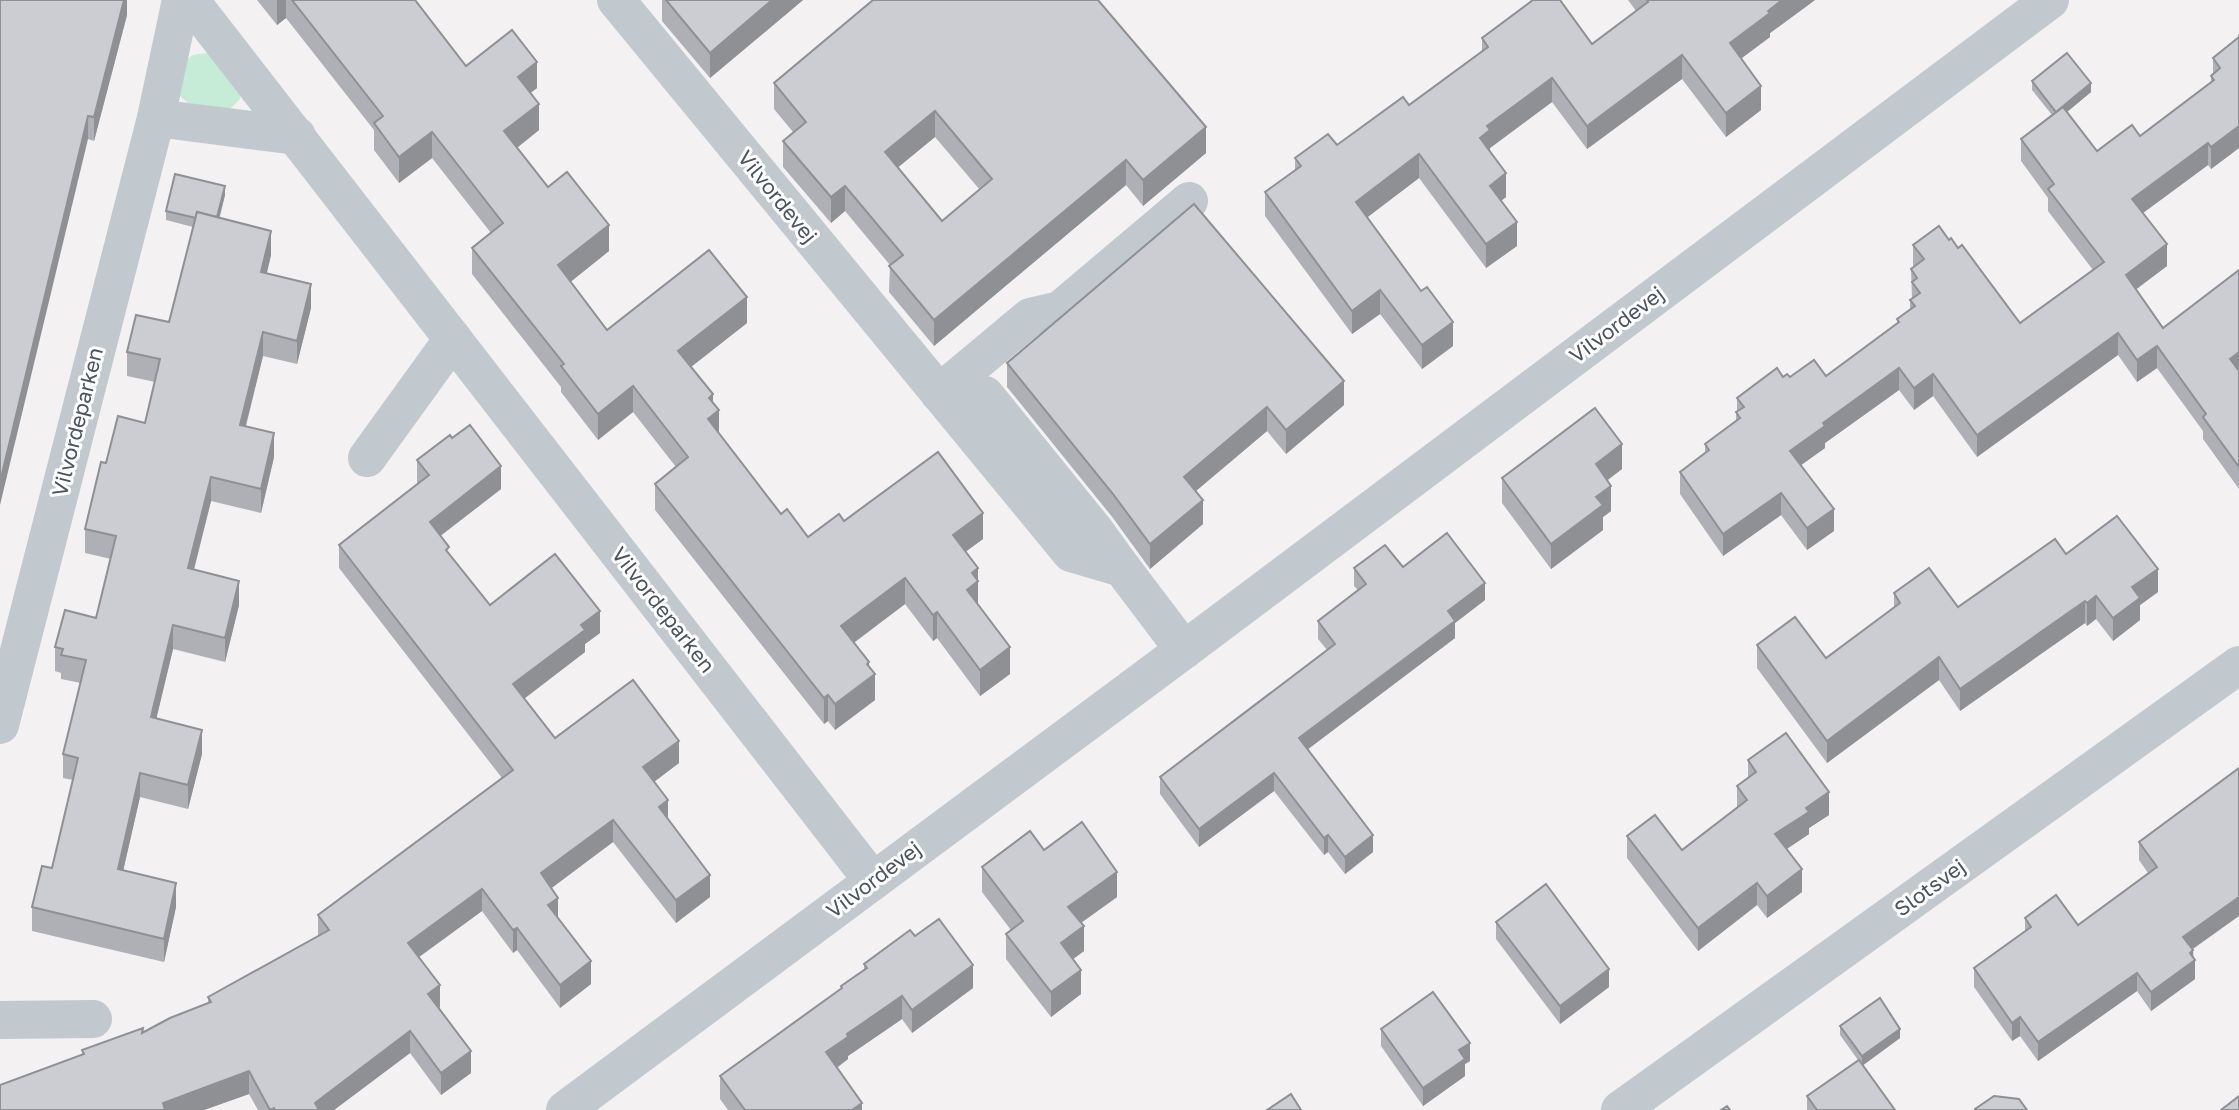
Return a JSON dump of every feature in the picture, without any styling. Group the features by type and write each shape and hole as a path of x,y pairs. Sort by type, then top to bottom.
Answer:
{"street":[{"name":"Vilvordeparken","path":"0,725 156,118 181,0"},
{"name":"Vilvordeparken","path":"190,0 873,881"},
{"name":"Vilvordevej","path":"616,0 1070,553 1122,568"},
{"name":"Vilvordevej","path":"565,1110 1184,650 2050,0"},
{"path":"156,118 297,136"},
{"path":"939,393 1030,317 1060,310 1189,201"},
{"path":"367,458 453,339"},
{"path":"985,395 1096,532 1184,650"},
{"name":"Slotsvej","path":"1620,1110 2239,665"},
{"path":"0,1020 93,1019"}],"green space":[{"path":"207,53 218,59 241,92 240,99 229,110 188,103 178,94 186,60 193,55"}],"building":[{"path":"0,0 124,0 94,117 88,116 0,482"},
{"path":"292,0 415,0 466,66 512,30 537,62 518,77 539,104 504,131 548,187 567,172 609,225 558,265 607,330 709,250 747,297 678,351 713,394 709,398 719,410 708,419 781,514 787,509 808,537 839,514 844,521 938,452 983,513 953,535 978,568 972,573 978,581 967,590 1010,647 980,670 937,612 933,615 905,578 841,626 875,674 835,704 828,695 824,698 655,484 688,457 633,386 598,414 561,366 564,364 472,248 503,223 432,132 399,157 374,123 383,116"},
{"path":"666,0 772,0 710,53"},
{"path":"873,0 1098,0 1206,127 1143,180 1126,160 934,320 889,266 903,255 845,186 831,197 783,141 806,122 774,83","holes":["935,111 992,179 942,221 885,152"]},
{"path":"1533,0 1560,0 1592,44 1648,2 1647,0 1782,0 1768,11 1770,13 1730,43 1761,86 1726,113 1682,55 1587,126 1552,78 1487,126 1490,130 1480,138 1506,173 1490,186 1517,222 1486,244 1419,154 1356,202 1421,291 1427,287 1453,322 1422,345 1380,290 1352,311 1265,192 1301,166 1295,158 1328,134 1337,145 1403,97 1409,105 1488,47 1482,38"},
{"path":"2239,37 2239,126 2211,147 2208,143 2132,199 2167,244 2126,275 2163,328 2239,270 2239,352 2230,359 2239,371 2239,467 2203,417 2206,414 2157,346 2137,360 2118,333 1977,435 1933,374 1914,388 1899,368 1823,423 1825,426 1790,451 1834,509 1807,528 1781,493 1723,534 1680,472 1709,450 1705,444 1740,418 1736,412 1744,407 1737,398 1777,368 1783,377 1787,374 1790,377 1814,360 1826,376 1899,322 1897,319 1915,306 1910,300 1920,293 1912,282 1917,278 1911,269 1924,259 1913,245 1939,226 1958,248 1962,245 2020,323 2104,262 2048,189 2054,184 2021,139 2063,107 2097,151 2132,125 2140,136 2214,80 2211,76 2220,68 2213,58"},
{"path":"2067,53 2091,83 2056,112 2032,81"},
{"path":"175,174 225,186 217,217 197,212 196,218 166,211"},
{"path":"1194,204 1344,381 1286,430 1267,407 1184,477 1203,500 1150,544 1007,363"},
{"path":"197,212 271,231 261,272 311,284 297,341 263,332 240,425 274,433 261,489 211,477 188,568 239,581 225,638 173,625 151,717 202,730 188,785 140,773 118,869 176,883 164,939 32,907 42,866 52,868 78,758 63,754 86,660 61,655 63,649 55,647 65,610 96,618 116,536 85,529 101,462 106,463 118,416 145,423 160,359 127,352 136,315 169,322"},
{"path":"1595,408 1622,444 1596,464 1611,486 1596,497 1603,505 1551,544 1502,478"},
{"path":"470,425 501,466 430,522 449,547 446,550 490,605 555,554 600,611 581,625 585,630 513,684 555,738 633,680 679,741 643,767 668,800 659,807 710,875 676,900 613,820 541,873 558,898 548,905 591,961 560,985 517,928 513,930 482,889 408,943 440,985 428,994 471,1051 441,1073 410,1031 315,1103 319,1110 270,1110 249,1071 163,1103 165,1110 0,1110 0,1085 84,1054 82,1050 143,1028 142,1033 170,1018 211,1002 208,997 329,930 318,915 513,770 339,545 429,475 417,460 450,435 452,438"},
{"path":"2117,516 2158,569 2132,587 2140,598 2113,618 2096,596 2087,603 2085,601 1960,689 1939,657 1827,741 1757,645 1795,617 1826,658 1900,603 1894,593 1929,568 1958,607 2055,539 2066,554"},
{"path":"1447,533 1485,583 1448,611 1455,621 1299,738 1373,835 1345,857 1328,835 1324,838 1274,773 1199,829 1160,777 1335,644 1318,621 1366,584 1354,568 1385,545 1403,567"},
{"path":"1786,733 1829,792 1806,808 1809,812 1775,834 1802,869 1767,896 1757,883 1698,928 1627,836 1655,815 1682,850 1747,800 1737,786 1756,772 1748,760"},
{"path":"2239,768 2239,897 2183,937 2193,950 2190,953 2195,960 2151,992 2137,973 2038,1042 2020,1017 2012,1023 1974,968 2031,927 2025,918 2056,895 2078,925 2157,867 2139,842"},
{"path":"1082,822 1117,872 1068,907 1084,926 1061,943 1081,970 1051,992 1006,934 1023,921 982,867 1030,831 1044,850"},
{"path":"1546,884 1609,969 1560,1006 1496,922"},
{"path":"939,919 973,965 912,1010 902,996 826,1052 862,1103 852,1110 745,1110 720,1076 842,988 841,986 867,968 864,964 910,930 915,936"},
{"path":"1433,992 1470,1043 1459,1050 1465,1059 1423,1088 1381,1029"},
{"path":"1880,998 1900,1029 1862,1056 1840,1026"},
{"path":"1859,1060 1895,1110 1817,1110 1807,1096"},
{"path":"1291,1094 1301,1110 1267,1110"},
{"path":"1994,1096 2019,1099 2027,1110 1975,1110"},
{"path":"2239,1096 2239,1110 2221,1110"}]}
